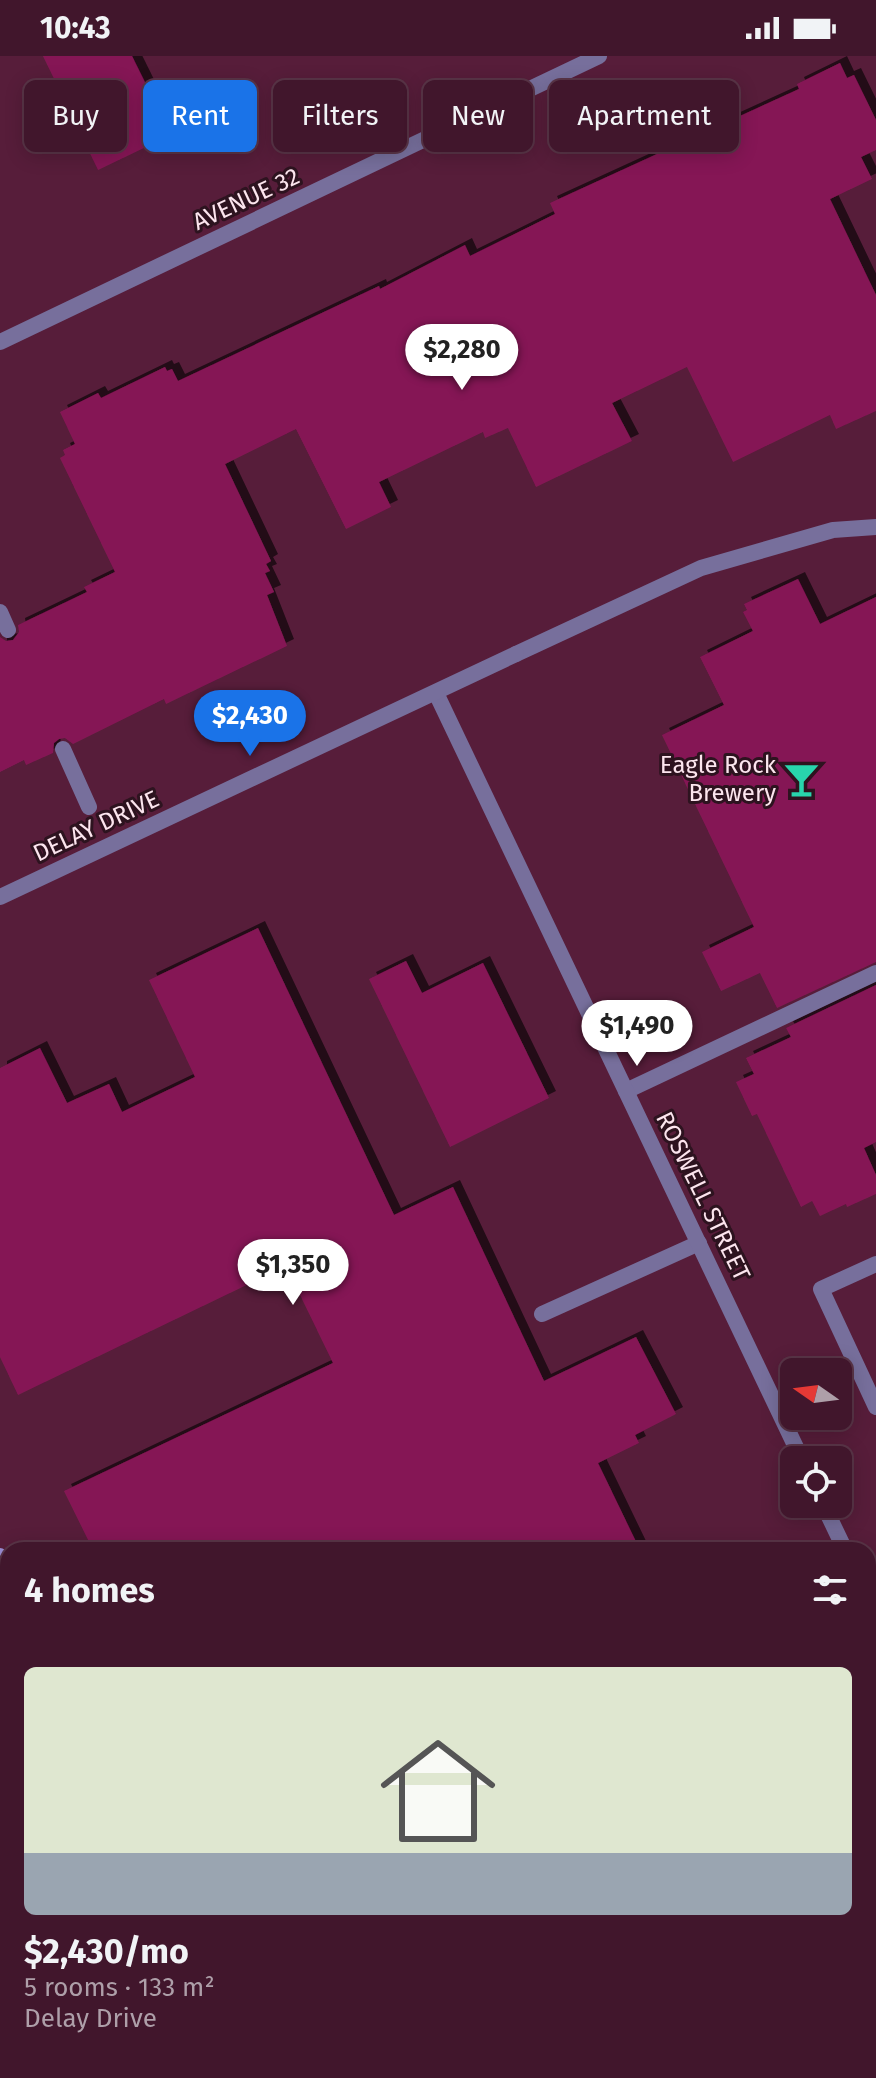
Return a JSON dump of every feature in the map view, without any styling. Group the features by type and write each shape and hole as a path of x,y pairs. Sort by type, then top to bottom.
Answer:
{"street":[{"name":"AVENUE 32","path":"0,342 599,56"},
{"name":"DELAY DRIVE","path":"0,897 701,568 833,530 876,527"},
{"path":"0,612 8,630"},
{"name":"ROSWELL STREET","path":"436,693 795,1446"},
{"path":"63,749 89,807"},
{"path":"626,1091 876,973"},
{"path":"542,1314 699,1243"},
{"path":"876,1264 821,1289 876,1407"},
{"path":"830,1518 841,1542"}],"building":[{"path":"43,56 132,56 144,80 143,148 98,170 89,152 127,152 127,80 55,80"},
{"path":"840,63 847,78 854,75 876,120 876,150 861,157 872,179 830,199 876,295 876,411 836,429 830,415 733,462 687,367 612,403 632,441 536,487 508,428 485,438 483,432 379,482 391,507 346,529 296,429 225,464 271,561 266,564 270,571 265,573 274,592 267,595 287,646 166,704 164,699 73,744 65,738 59,739 54,743 53,753 26,765 24,760 0,772 0,637 6,641 13,640 19,632 18,625 87,592 84,587 115,572 60,458 65,455 63,450 75,444 60,412 98,393 101,398 165,367 167,371 172,369 178,381 379,286 380,289 465,245 470,256 555,214 550,203 661,152 739,152 739,116 799,89 797,84"},
{"path":"798,579 820,624 876,597 876,962 777,1008 760,973 721,991 702,952 754,927 662,735 724,705 700,657 753,631 743,612 747,610 744,604"},
{"path":"258,928 394,1215 453,1187 544,1381 636,1337 676,1414 635,1435 639,1443 598,1463 636,1542 89,1542 64,1491 333,1363 286,1266 18,1395 0,1357 0,1068 40,1048 67,1103 109,1084 122,1112 195,1077 149,980"},
{"path":"406,961 422,993 483,963 549,1098 450,1147 369,979"},
{"path":"876,985 876,1142 864,1148 876,1175 876,1194 820,1216 812,1201 801,1207 757,1114 752,1116 736,1082 754,1074 746,1058 791,1037 786,1028"}],"place":[{"name":"Eagle Rock Brewery","path":"802,779"}]}
